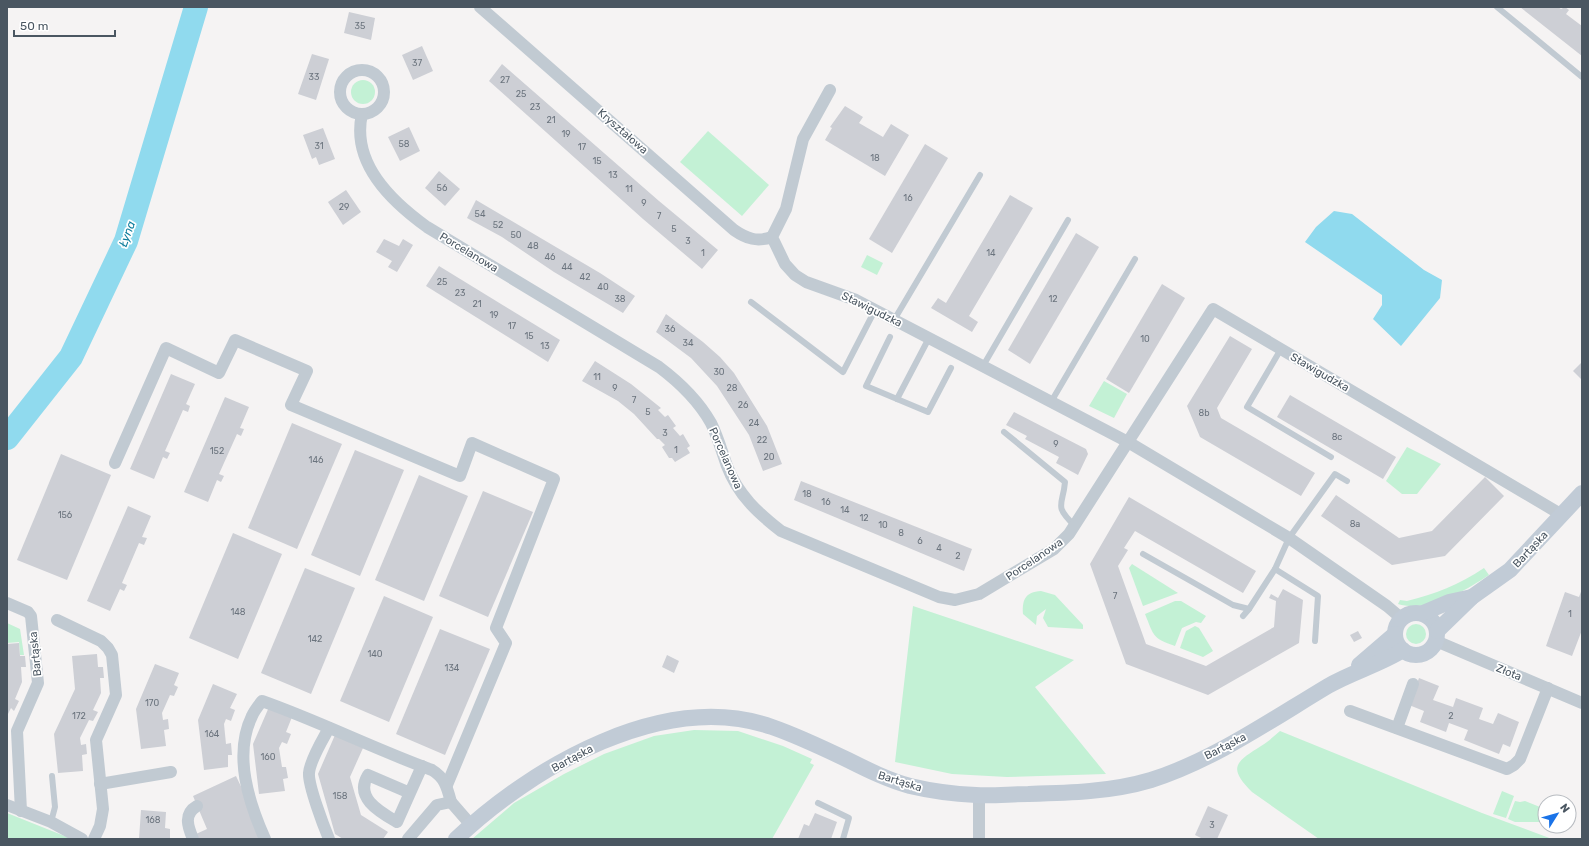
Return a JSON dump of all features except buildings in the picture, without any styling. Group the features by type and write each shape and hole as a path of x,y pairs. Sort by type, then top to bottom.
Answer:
{"street":[{"name":"Kryształowa","path":"480,7 734,230 744,237 752,240 761,240 772,237"},
{"path":"772,237 786,209 803,139 830,90"},
{"name":"Porcelanowa","path":"362,114 359,127 360,143 378,181 390,197 405,211 427,227 659,367 677,381 687,391 710,423 737,487 759,514 781,531 939,597 955,600 979,594 1054,549 1069,534 1128,442"},
{"name":"Stawigudzka","path":"772,237 785,264 795,275 806,282 834,291 875,310 1128,442 1289,538 1387,606 1401,618"},
{"name":"Stawigudzka","path":"1128,442 1213,309 1562,515"},
{"path":"115,463 166,348 219,373 235,340 307,371 291,405 460,476 472,443 554,480 496,628 506,643 447,785"},
{"name":"Bartąska","path":"456,839 471,825 512,794 580,753 634,730 682,718 710,716 745,719 804,740 883,777 910,786 942,792 979,795 1076,792 1148,781 1177,770 1250,734 1340,680 1402,650 1415,655 1424,653 1431,648 1437,636 1472,597 1510,570 1582,493"},
{"name":"Bartąska","path":"1340,680 1395,634 1395,628 1401,618 1414,612 1423,613 1449,602 1472,597"},
{"name":"Bartąska","path":"7,603 28,612 31,616 38,683 17,731 21,811"},
{"path":"1423,613 1433,620 1437,636"},
{"path":"57,620 101,641 112,655 116,695 96,740 103,809 100,826 94,839"},
{"path":"1395,634 1397,643 1402,650"},
{"name":"Złota","path":"1437,636 1582,703"},
{"path":"1397,728 1413,684"},
{"path":"1350,711 1507,769 1520,759 1548,688"},
{"path":"266,839 254,814 244,765 246,736 252,716 262,700 306,717 440,775 447,785 451,802 471,825"},
{"path":"329,728 316,753 309,773 320,817 329,839"},
{"path":"410,793 422,766"},
{"path":"100,784 171,772"},
{"path":"979,795 979,839"},
{"path":"408,839 437,805 451,802"},
{"path":"7,805 51,822 82,839"},
{"path":"194,839 187,826 190,811 197,806"}],"lane":[{"path":"1497,7 1582,77"},
{"path":"894,320 980,175"},
{"path":"983,366 1068,220"},
{"path":"1051,402 1135,259"},
{"path":"751,302 842,372 875,310"},
{"path":"890,337 866,386 928,412 951,368"},
{"path":"897,399 929,338"},
{"path":"1281,350 1247,407 1331,457"},
{"path":"1004,432 1066,482 1060,502 1061,510 1075,526"},
{"path":"1243,616 1275,568 1289,538 1335,474 1347,481"},
{"path":"1143,554 1233,605 1249,609"},
{"path":"1275,568 1318,596 1315,640"},
{"path":"51,822 55,806 52,776"},
{"path":"818,803 849,818 842,839"}],"green space":[{"path":"363,80 372,83 375,92 372,101 363,104 354,101 351,92 354,83"},
{"path":"708,131 769,185 742,216 680,162"},
{"path":"867,255 883,263 877,275 861,267"},
{"path":"1104,381 1127,394 1114,418 1089,406"},
{"path":"1407,447 1441,464 1417,494 1402,494 1386,481"},
{"path":"1132,564 1178,593 1143,606 1129,568"},
{"path":"1484,568 1489,575 1457,594 1421,606 1398,604 1400,600 1407,601 1447,588"},
{"path":"1041,591 1055,595 1083,625 1083,629 1048,627 1043,618 1046,609 1037,616 1036,625 1023,614 1024,601 1028,595"},
{"path":"1175,601 1181,601 1206,616 1201,623 1196,622 1182,628 1175,646 1162,641 1152,632 1145,614"},
{"path":"913,606 1074,660 1035,687 1106,774 1007,777 952,774 895,762"},
{"path":"7,623 20,629 24,655 20,655 19,642 7,643"},
{"path":"1416,624 1423,627 1426,634 1423,641 1416,644 1409,641 1406,634 1409,627"},
{"path":"1195,626 1199,628 1213,651 1203,657 1180,648 1186,631"},
{"path":"694,730 738,731 783,746 812,759 810,763 814,765 772,839 472,839 514,803 564,774 604,754 654,736"},
{"path":"1280,731 1482,813 1552,839 1319,839 1252,792 1239,777 1237,771 1241,761"},
{"path":"1502,791 1514,796 1506,818 1493,814"},
{"path":"1515,801 1525,801 1537,806 1537,822 1515,822 1508,819"},
{"path":"7,813 67,837 70,839 7,839"}],"water":[{"path":"1334,211 1352,214 1424,270 1442,280 1440,298 1401,346 1373,319 1382,305 1382,295 1305,242 1316,227"}],"waterway":[{"name":"Łyna","path":"7,438 71,357 126,241 196,7"}]}
